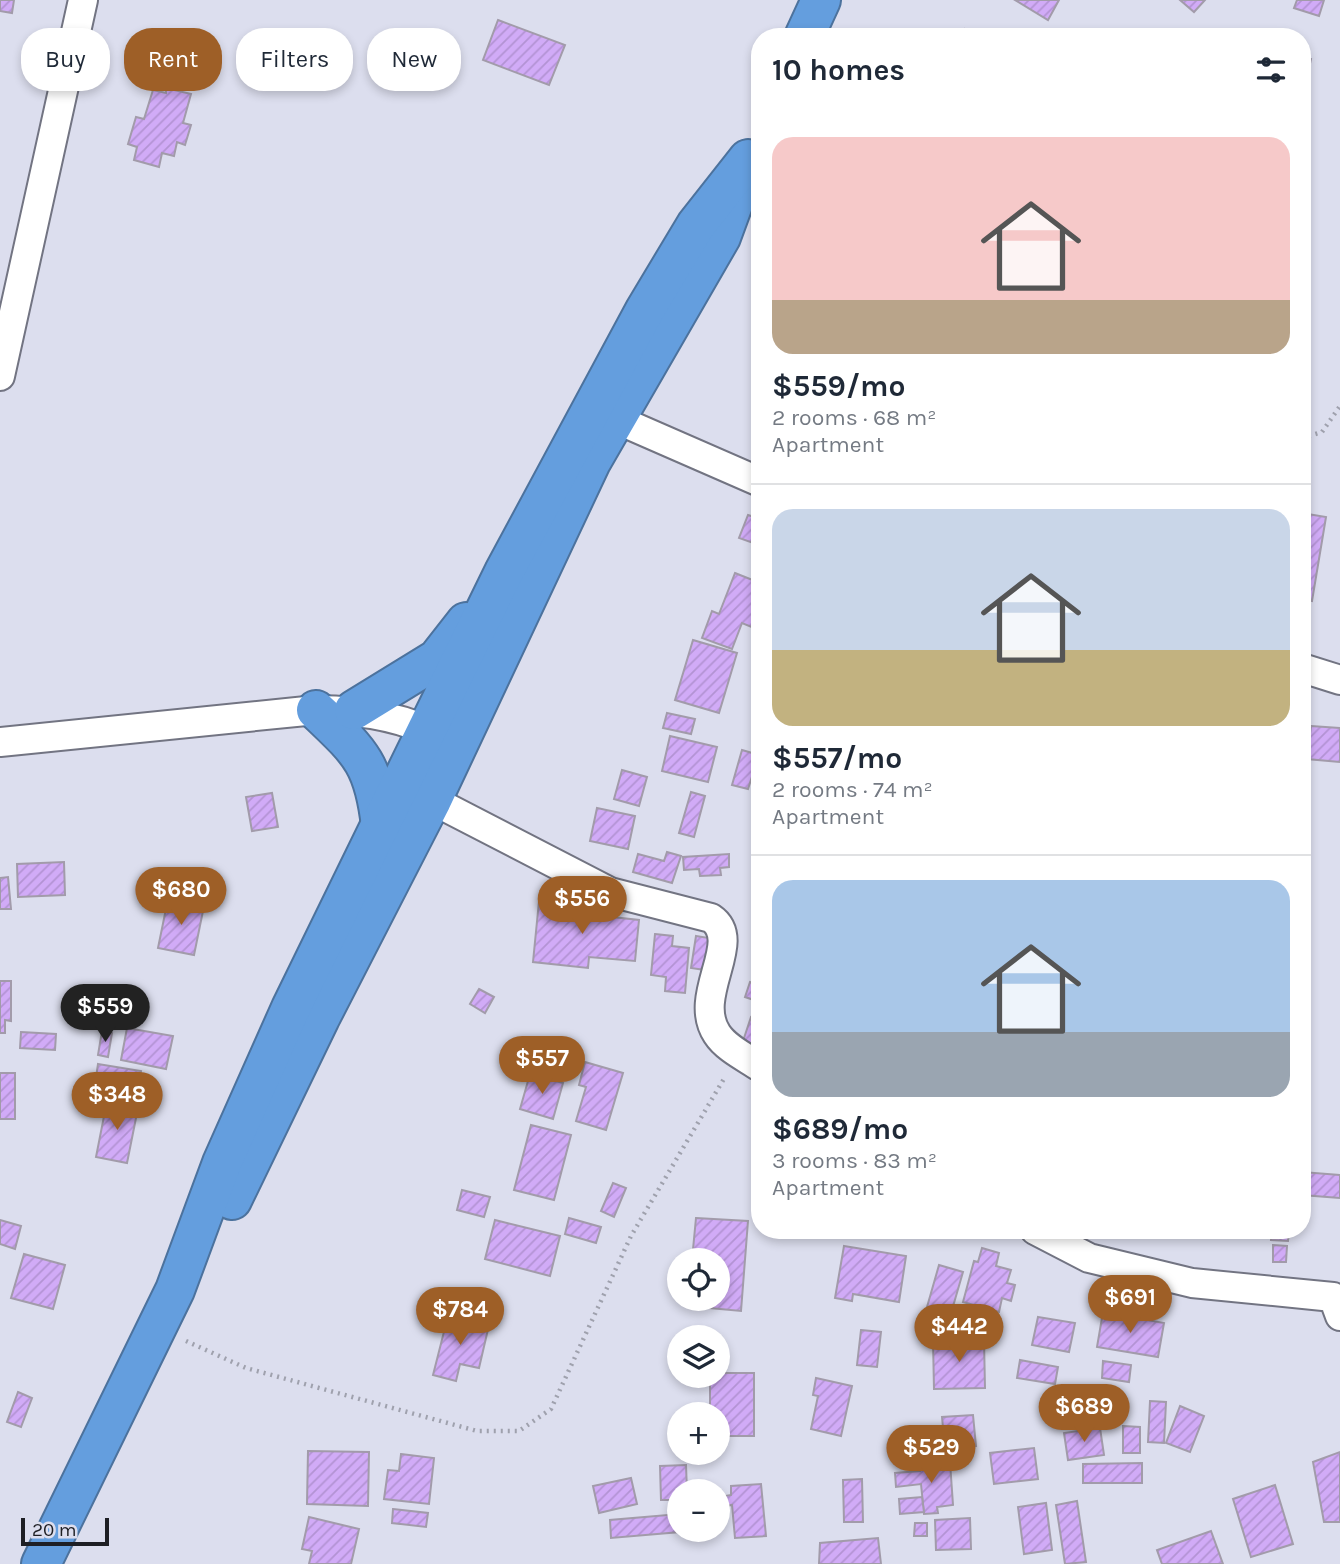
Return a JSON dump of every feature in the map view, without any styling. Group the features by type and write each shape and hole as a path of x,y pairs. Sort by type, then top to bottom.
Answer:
{"highway":[{"path":"808,28 820,0"},
{"path":"175,1290 212,1242 320,1018 432,800 443,738 504,572 645,310 696,225 751,151"},
{"path":"41,1564 175,1290 222,1163 291,1008 381,826 443,738 591,462 618,420 721,237 751,155"},
{"path":"354,710 437,659 504,572"},
{"path":"316,710 360,752 378,798 381,826"}],"street":[{"path":"0,376 83,0"},
{"path":"618,420 751,478"},
{"path":"1311,671 1340,681"},
{"path":"0,742 316,710 354,710 443,738"},
{"path":"432,800 610,892 711,918 720,924 725,937 708,1000 716,1033 750,1060"},
{"path":"1052,1239 1088,1258 1192,1283 1338,1303"}],"path":[{"path":"1311,435 1322,432 1340,406"},
{"path":"156,1328 246,1368 477,1431 519,1431 551,1409 631,1236 750,1060"}],"building":[{"path":"0,0 14,0 12,13 0,11"},
{"path":"1015,0 1059,0 1048,20"},
{"path":"1180,0 1205,0 1194,12"},
{"path":"1297,0 1324,0 1319,16 1294,8"},
{"path":"498,20 565,45 549,85 483,60"},
{"path":"153,91 178,91 191,94 183,123 191,125 185,145 177,142 174,156 162,153 159,167 134,160 137,147 128,144 136,117 144,119"},
{"path":"1311,514 1326,517 1311,601"},
{"path":"748,515 751,516 751,542 739,538"},
{"path":"735,573 751,579 751,627 742,623 732,649 702,638 712,611 719,614"},
{"path":"693,640 737,653 719,713 675,700"},
{"path":"667,713 695,719 691,734 663,728"},
{"path":"1311,726 1340,728 1340,762 1311,759"},
{"path":"670,736 717,747 708,782 662,771"},
{"path":"742,750 751,753 751,780 748,789 732,785"},
{"path":"622,770 647,777 639,806 614,799"},
{"path":"691,792 705,796 694,837 679,833"},
{"path":"272,793 278,827 252,831 246,797"},
{"path":"597,808 635,816 628,849 590,841"},
{"path":"667,852 681,856 672,883 633,872 638,854 664,861"},
{"path":"729,854 729,867 720,868 721,875 700,876 699,869 684,870 683,857"},
{"path":"64,862 65,895 18,897 17,864"},
{"path":"8,877 11,909 0,909 0,878"},
{"path":"168,899 204,906 194,955 158,948"},
{"path":"539,901 595,908 594,915 639,920 635,961 589,957 588,968 533,962"},
{"path":"655,934 673,936 672,946 689,948 685,993 665,991 666,977 651,975"},
{"path":"696,936 709,938 705,970 691,968"},
{"path":"0,981 11,981 11,1021 5,1020 5,1033 0,1033"},
{"path":"750,982 751,982 751,999 745,997"},
{"path":"479,989 494,997 485,1013 470,1004"},
{"path":"751,1017 751,1043 743,1041"},
{"path":"127,1028 173,1036 166,1069 121,1060"},
{"path":"102,1031 112,1033 108,1057 98,1055"},
{"path":"21,1032 56,1034 55,1050 20,1048"},
{"path":"585,1062 623,1073 606,1130 576,1121 586,1087 579,1085"},
{"path":"98,1064 141,1071 136,1099 94,1091"},
{"path":"0,1073 15,1073 15,1119 0,1119"},
{"path":"530,1074 563,1083 553,1119 520,1109"},
{"path":"107,1101 138,1108 127,1163 96,1157"},
{"path":"531,1125 571,1135 554,1200 514,1190"},
{"path":"1311,1173 1340,1175 1340,1198 1311,1196"},
{"path":"613,1183 626,1188 614,1217 601,1211"},
{"path":"462,1190 490,1197 484,1217 457,1210"},
{"path":"569,1218 601,1227 596,1243 565,1234"},
{"path":"696,1218 748,1221 741,1311 730,1310 730,1248 693,1248"},
{"path":"0,1220 21,1226 15,1249 0,1244"},
{"path":"495,1220 560,1236 550,1276 485,1259"},
{"path":"1273,1245 1287,1246 1286,1262 1273,1262"},
{"path":"844,1246 906,1256 899,1302 853,1294 852,1301 835,1298"},
{"path":"982,1248 999,1253 996,1266 1011,1270 1007,1283 1015,1285 1011,1301 1002,1298 999,1312 963,1302 974,1261 978,1262"},
{"path":"24,1254 65,1265 53,1309 11,1298"},
{"path":"939,1265 963,1272 945,1334 921,1328"},
{"path":"1103,1312 1164,1323 1158,1357 1097,1347"},
{"path":"448,1316 489,1325 479,1368 460,1364 456,1381 433,1375"},
{"path":"1038,1317 1075,1323 1069,1352 1032,1345"},
{"path":"861,1330 881,1332 877,1367 857,1365"},
{"path":"984,1340 985,1388 934,1389 933,1341"},
{"path":"1020,1360 1058,1367 1055,1384 1017,1378"},
{"path":"1103,1361 1131,1365 1129,1382 1102,1378"},
{"path":"730,1373 754,1373 754,1436 730,1436 730,1402 710,1402 710,1388 730,1388"},
{"path":"816,1378 852,1386 841,1436 811,1429 818,1396 813,1395"},
{"path":"18,1392 32,1398 21,1427 7,1422"},
{"path":"1150,1401 1166,1402 1164,1443 1148,1442"},
{"path":"1180,1406 1204,1416 1190,1452 1166,1443"},
{"path":"973,1415 976,1446 945,1449 942,1417"},
{"path":"1123,1426 1140,1427 1140,1453 1123,1453"},
{"path":"1100,1428 1104,1455 1068,1460 1064,1433"},
{"path":"1034,1448 1038,1479 994,1484 990,1453"},
{"path":"308,1451 369,1452 368,1506 307,1504"},
{"path":"1340,1452 1340,1522 1324,1522 1313,1462"},
{"path":"401,1454 434,1458 429,1504 384,1499 388,1470 399,1471"},
{"path":"950,1462 953,1505 937,1507 938,1513 924,1514 921,1484 896,1487 895,1473 920,1471 919,1465"},
{"path":"1142,1463 1142,1483 1083,1483 1083,1464"},
{"path":"686,1465 687,1479 667,1479 667,1500 661,1500 660,1466"},
{"path":"631,1478 637,1504 599,1513 593,1486"},
{"path":"862,1479 863,1522 844,1522 843,1480"},
{"path":"761,1484 766,1536 735,1538 730,1505 731,1486"},
{"path":"1275,1485 1293,1544 1251,1557 1233,1499"},
{"path":"922,1497 924,1512 900,1514 899,1499"},
{"path":"1077,1501 1086,1562 1065,1564 1056,1505"},
{"path":"1046,1503 1052,1550 1024,1554 1018,1507"},
{"path":"393,1509 428,1513 426,1527 392,1523"},
{"path":"667,1515 667,1533 611,1538 610,1520"},
{"path":"309,1517 359,1529 351,1564 309,1564 312,1551 302,1549"},
{"path":"970,1518 971,1549 936,1550 935,1520"},
{"path":"915,1523 927,1523 927,1536 914,1536"},
{"path":"1211,1531 1223,1564 1162,1564 1157,1550"},
{"path":"878,1538 881,1564 819,1564 820,1543"}]}
